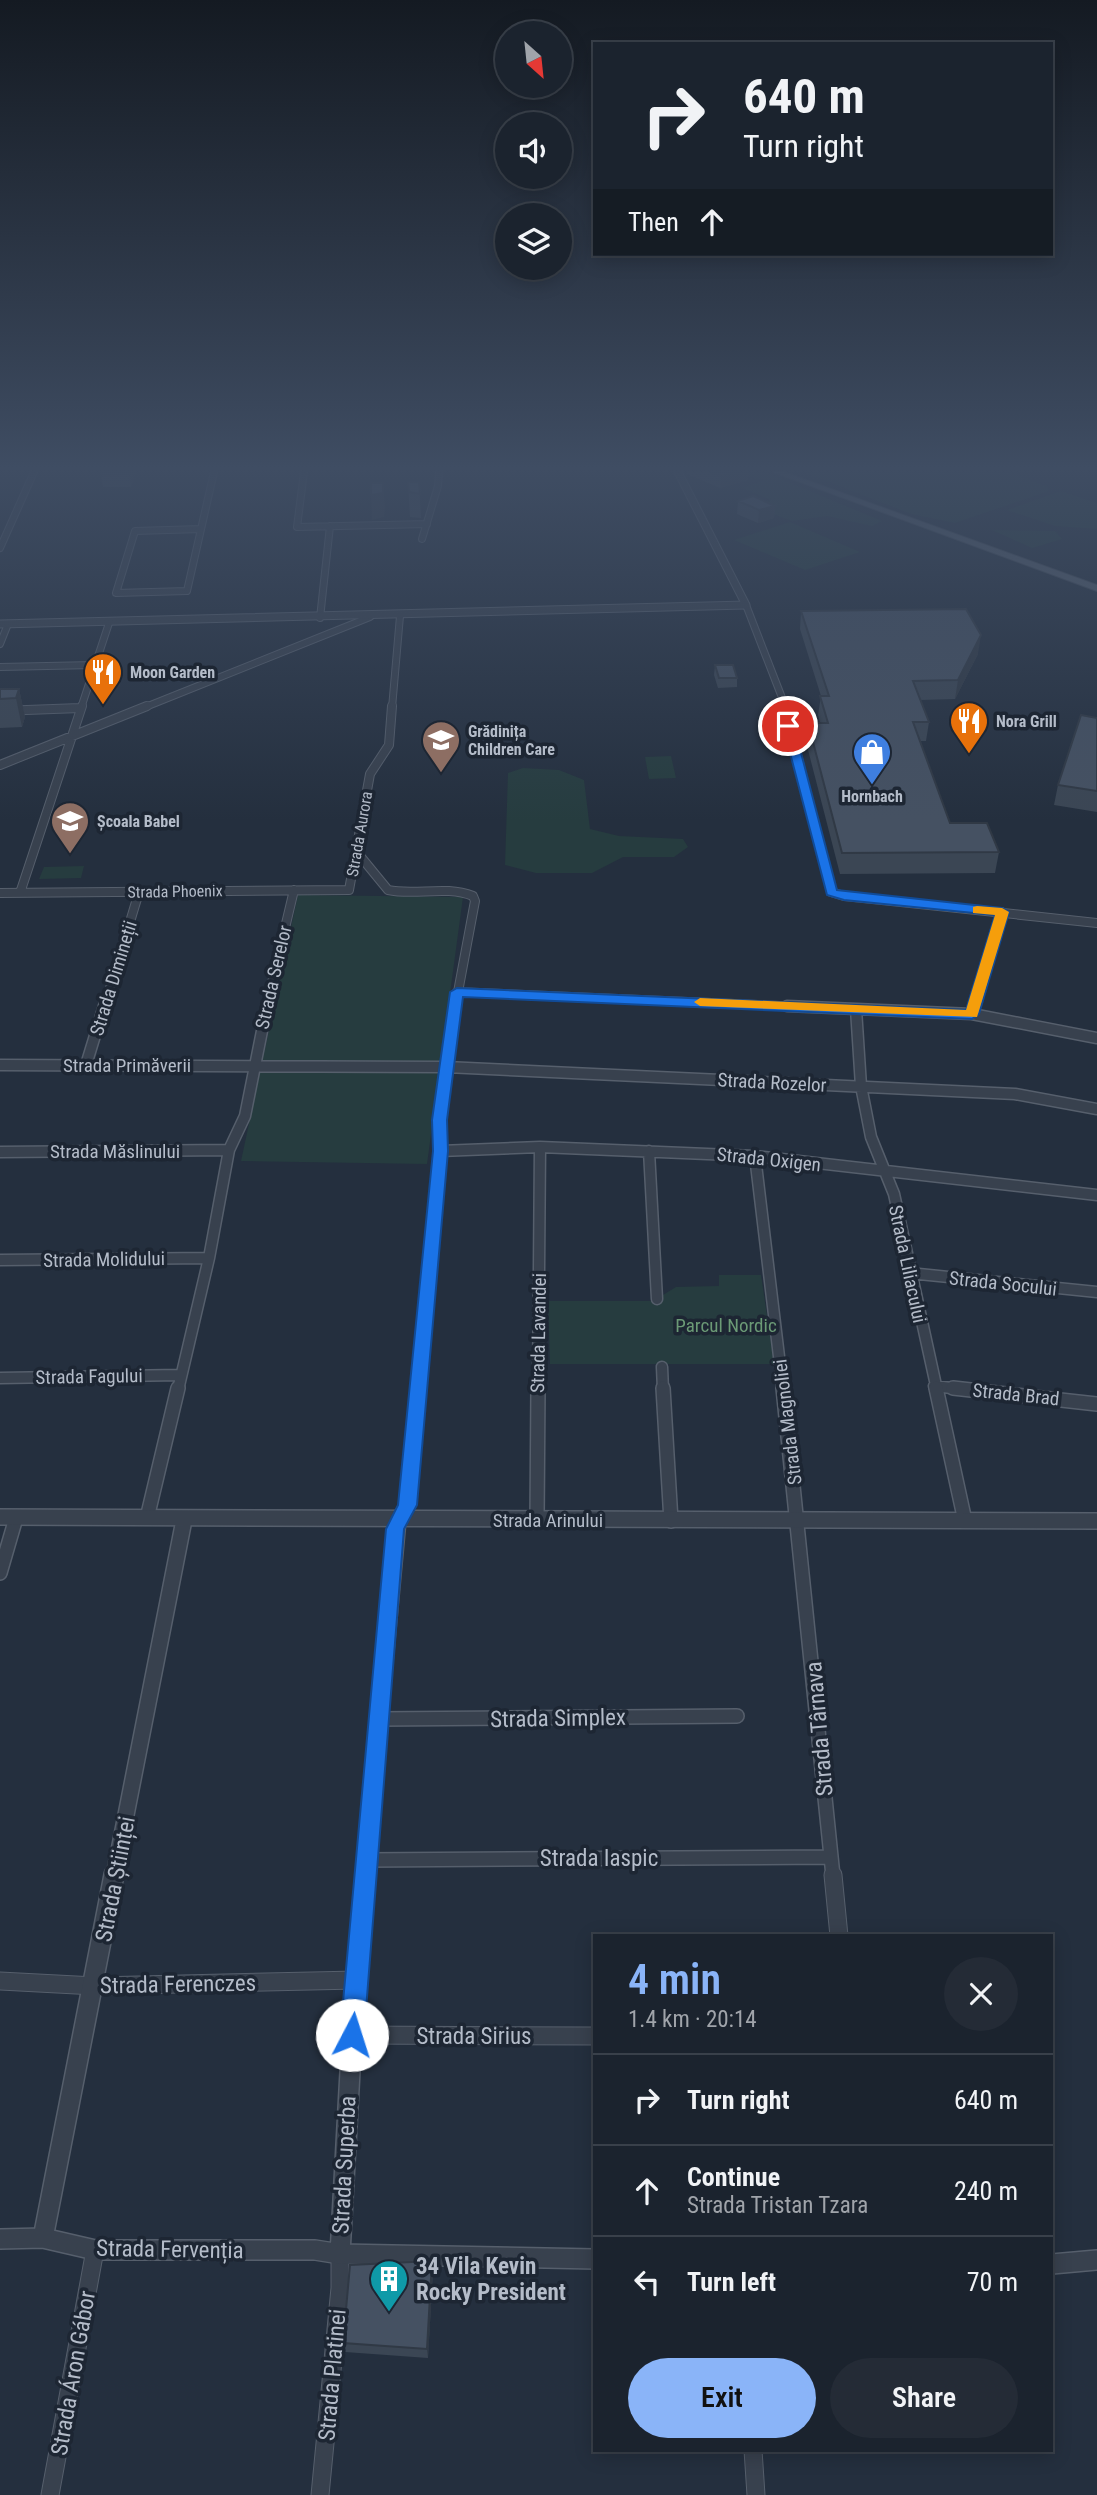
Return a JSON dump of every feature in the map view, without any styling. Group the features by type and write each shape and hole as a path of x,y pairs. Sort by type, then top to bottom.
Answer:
{"street":[{"path":"117,588 116,593 187,592 188,588"},
{"path":"320,618 323,588"},
{"path":"738,588 782,693 831,892 844,897 1097,923"},
{"path":"0,644 4,624 370,617 746,605"},
{"name":"Strada Aurora","path":"349,890 370,774 389,745 400,616"},
{"path":"0,765 370,617"},
{"path":"20,893 109,623"},
{"path":"0,667 94,665"},
{"path":"0,711 80,708"},
{"name":"Strada Superba","path":"340,2254 352,2035 398,1520 407,1505 440,1151 440,1120 473,896 463,892 408,894 388,890 356,851"},
{"name":"Strada Serelor","path":"179,1375 209,1258 229,1150 245,1116 293,890"},
{"name":"Strada Phoenix","path":"0,893 349,890"},
{"name":"Strada Dimineții","path":"86,1065 139,892"},
{"path":"972,1014 1002,912"},
{"path":"457,992 972,1014 1097,1038"},
{"name":"Strada Liliacului","path":"856,1009 861,1086 871,1136 894,1194 909,1273 965,1521"},
{"name":"Strada Primăverii","path":"0,1065 254,1064 446,1067"},
{"name":"Strada Rozelor","path":"446,1067 1015,1094 1097,1109"},
{"name":"Strada Oxigen","path":"440,1151 540,1147 755,1156 1097,1195"},
{"name":"Strada Lavandei","path":"537,1520 540,1147"},
{"name":"Strada Măslinului","path":"0,1152 229,1150"},
{"path":"649,1151 657,1298"},
{"name":"Strada Magnoliei","path":"755,1156 799,1522"},
{"name":"Strada Molidului","path":"0,1260 209,1258"},
{"name":"Strada Socului","path":"909,1273 1097,1293"},
{"path":"662,1367 671,1521"},
{"path":"147,1518 179,1375"},
{"name":"Strada Fagului","path":"0,1378 179,1375"},
{"name":"Strada Brad","path":"934,1385 1097,1404"},
{"name":"Strada Arinului","path":"0,1517 184,1520 1097,1521"},
{"path":"0,1573 16,1517"},
{"name":"Strada Științei","path":"43,2238 95,1986 184,1520"},
{"name":"Strada Târnava","path":"799,1522 839,1934"},
{"name":"Strada Simplex","path":"379,1719 737,1716"},
{"name":"Strada Iaspic","path":"367,1860 830,1857"},
{"name":"Strada Ferenczes","path":"0,1981 95,1986 357,1980"},
{"name":"Strada Sirius","path":"352,2035 593,2036"},
{"name":"Strada Fervenția","path":"0,2239 43,2238 95,2250 315,2250 340,2254 593,2259"},
{"name":"Strada Áron Gábor","path":"50,2495 95,2250"},
{"name":"Strada Platinei","path":"320,2495 340,2288 340,2254"},
{"path":"1053,2264 1097,2260"},
{"path":"752,2452 756,2495"}],"green space":[{"path":"671,756 676,778 649,779 645,757"},
{"path":"523,768 559,770 584,780 590,829 619,836 683,839 688,847 674,857 623,857 592,873 536,873 505,865 508,773"},
{"path":"84,866 81,878 39,879 44,867"},
{"path":"298,895 463,897 427,1164 241,1161"},
{"name":"Parcul Nordic","path":"719,1275 761,1275 774,1364 550,1364 548,1301 663,1301 663,1295 676,1287 719,1286"}],"building":[{"path":"966,609 981,635 958,680 913,681 929,722 913,722 950,823 987,823 999,852 842,853 808,723 828,723 820,696 829,696 801,611"},
{"path":"715,665 733,665 737,678 719,678"},
{"path":"0,689 19,689 16,698 0,699"},
{"path":"1081,715 1097,718 1097,791 1058,785"},
{"name":"34 Vila Kevin Rocky President","path":"432,2261 427,2349 343,2343 350,2265"}],"slow traffic":[{"path":"700,1002 972,1014 1002,912 977,910"}],"place":[{"name":"Moon Garden","path":"103,706"},
{"name":"Nora Grill","path":"969,755"},
{"name":"Grădinița Children Care","path":"441,774"},
{"name":"Hornbach","path":"872,786"},
{"name":"Școala Babel","path":"70,855"},
{"name":"34 Vila Kevin Rocky President","path":"389,2313"}],"route":[{"path":"352,2035 395,1529 407,1505 440,1151 440,1120 457,992 972,1014 1002,912 844,897 831,892 788,726"}]}
